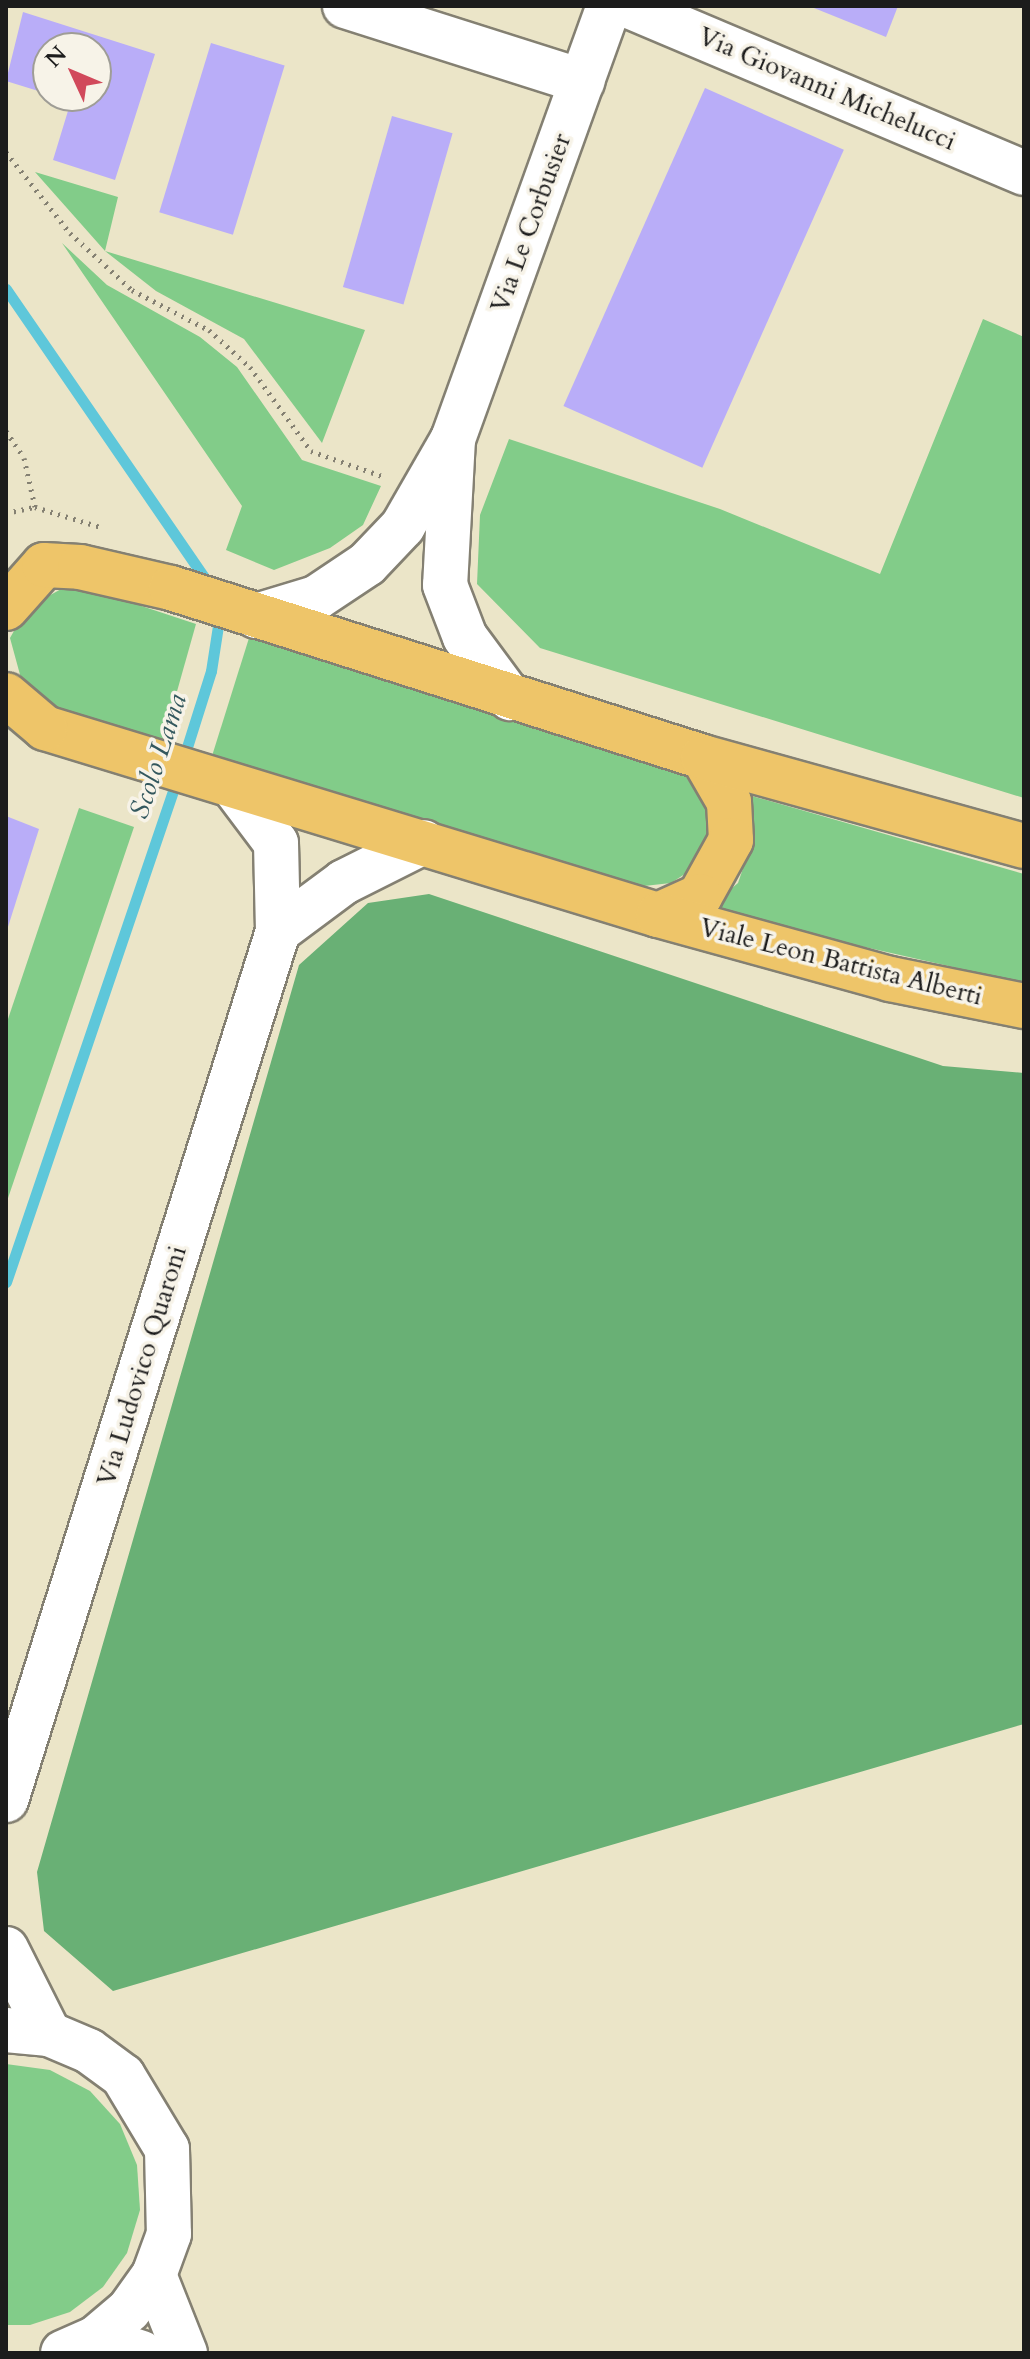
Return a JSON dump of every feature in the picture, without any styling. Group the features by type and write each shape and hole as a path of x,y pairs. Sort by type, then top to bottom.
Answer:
{"main road":[{"path":"6,608 25,563 171,588 703,757 1024,846"},
{"path":"6,695 26,722 233,786"},
{"path":"658,915 700,896 731,840 729,802 703,757"},
{"name":"Viale Leon Battista Alberti","path":"233,786 658,915 890,979 1024,1006"}],"street":[{"path":"345,6 582,81"},
{"name":"Via Le Corbusier","path":"256,616 316,598 367,564 403,526 453,439 609,6"},
{"name":"Via Giovanni Michelucci","path":"629,6 1024,173"},
{"name":"Via Le Corbusier","path":"453,439 445,585 465,637 510,698"},
{"name":"Via Ludovico Quaroni","path":"6,1800 278,931 276,843 233,786"},
{"path":"278,931 344,882 424,842"},
{"path":"6,1949 49,2034"},
{"path":"6,2030 49,2034 123,2076 167,2149 169,2234 154,2275 80,2346"},
{"path":"154,2275 185,2353"},
{"path":"80,2346 142,2353"}],"path":[{"path":"6,152 70,233 132,290 209,330 250,367 311,451 396,481"},
{"path":"6,431 24,458 35,507 6,513"}],"green space":[{"path":"35,172 118,197 105,251"},
{"path":"62,243 107,285 200,337 237,367 302,460 381,486 363,525 330,548 274,570 226,550 242,506"},
{"path":"105,251 365,330 322,443 244,339 156,291"},
{"path":"983,319 1024,337 1024,798 540,648 477,584 480,515 509,439 720,509 880,574"},
{"path":"72,583 196,624 163,741 41,703 22,682 10,638 27,608"},
{"path":"249,638 685,775 711,815 711,844 694,868 671,883 644,886 212,756"},
{"path":"745,794 1024,874 1024,983 705,911 738,883 751,845"},
{"path":"79,808 134,827 6,1204 6,1025"},
{"path":"429,894 943,1066 1024,1073 1024,1724 113,1991 44,1931 37,1872 299,965 368,903"},
{"path":"6,2064 50,2070 90,2091 120,2124 137,2165 140,2210 127,2253 103,2287 70,2312 30,2325 6,2325"}],"building":[{"path":"809,6 898,6 886,37"},
{"path":"23,12 86,32 32,32 32,89 6,81"},
{"path":"112,40 155,54 115,180 53,160 68,112 112,112"},
{"path":"211,43 285,66 233,235 159,212"},
{"path":"705,88 844,150 702,468 563,406"},
{"path":"392,116 453,133 403,304 343,287"},
{"path":"6,816 39,829 7,930 6,930"}],"waterway":[{"name":"Scolo Lama","path":"6,289 211,587"},
{"name":"Scolo Lama","path":"182,763 211,671 220,613"},
{"name":"Scolo Lama","path":"6,1282 177,779"}]}
